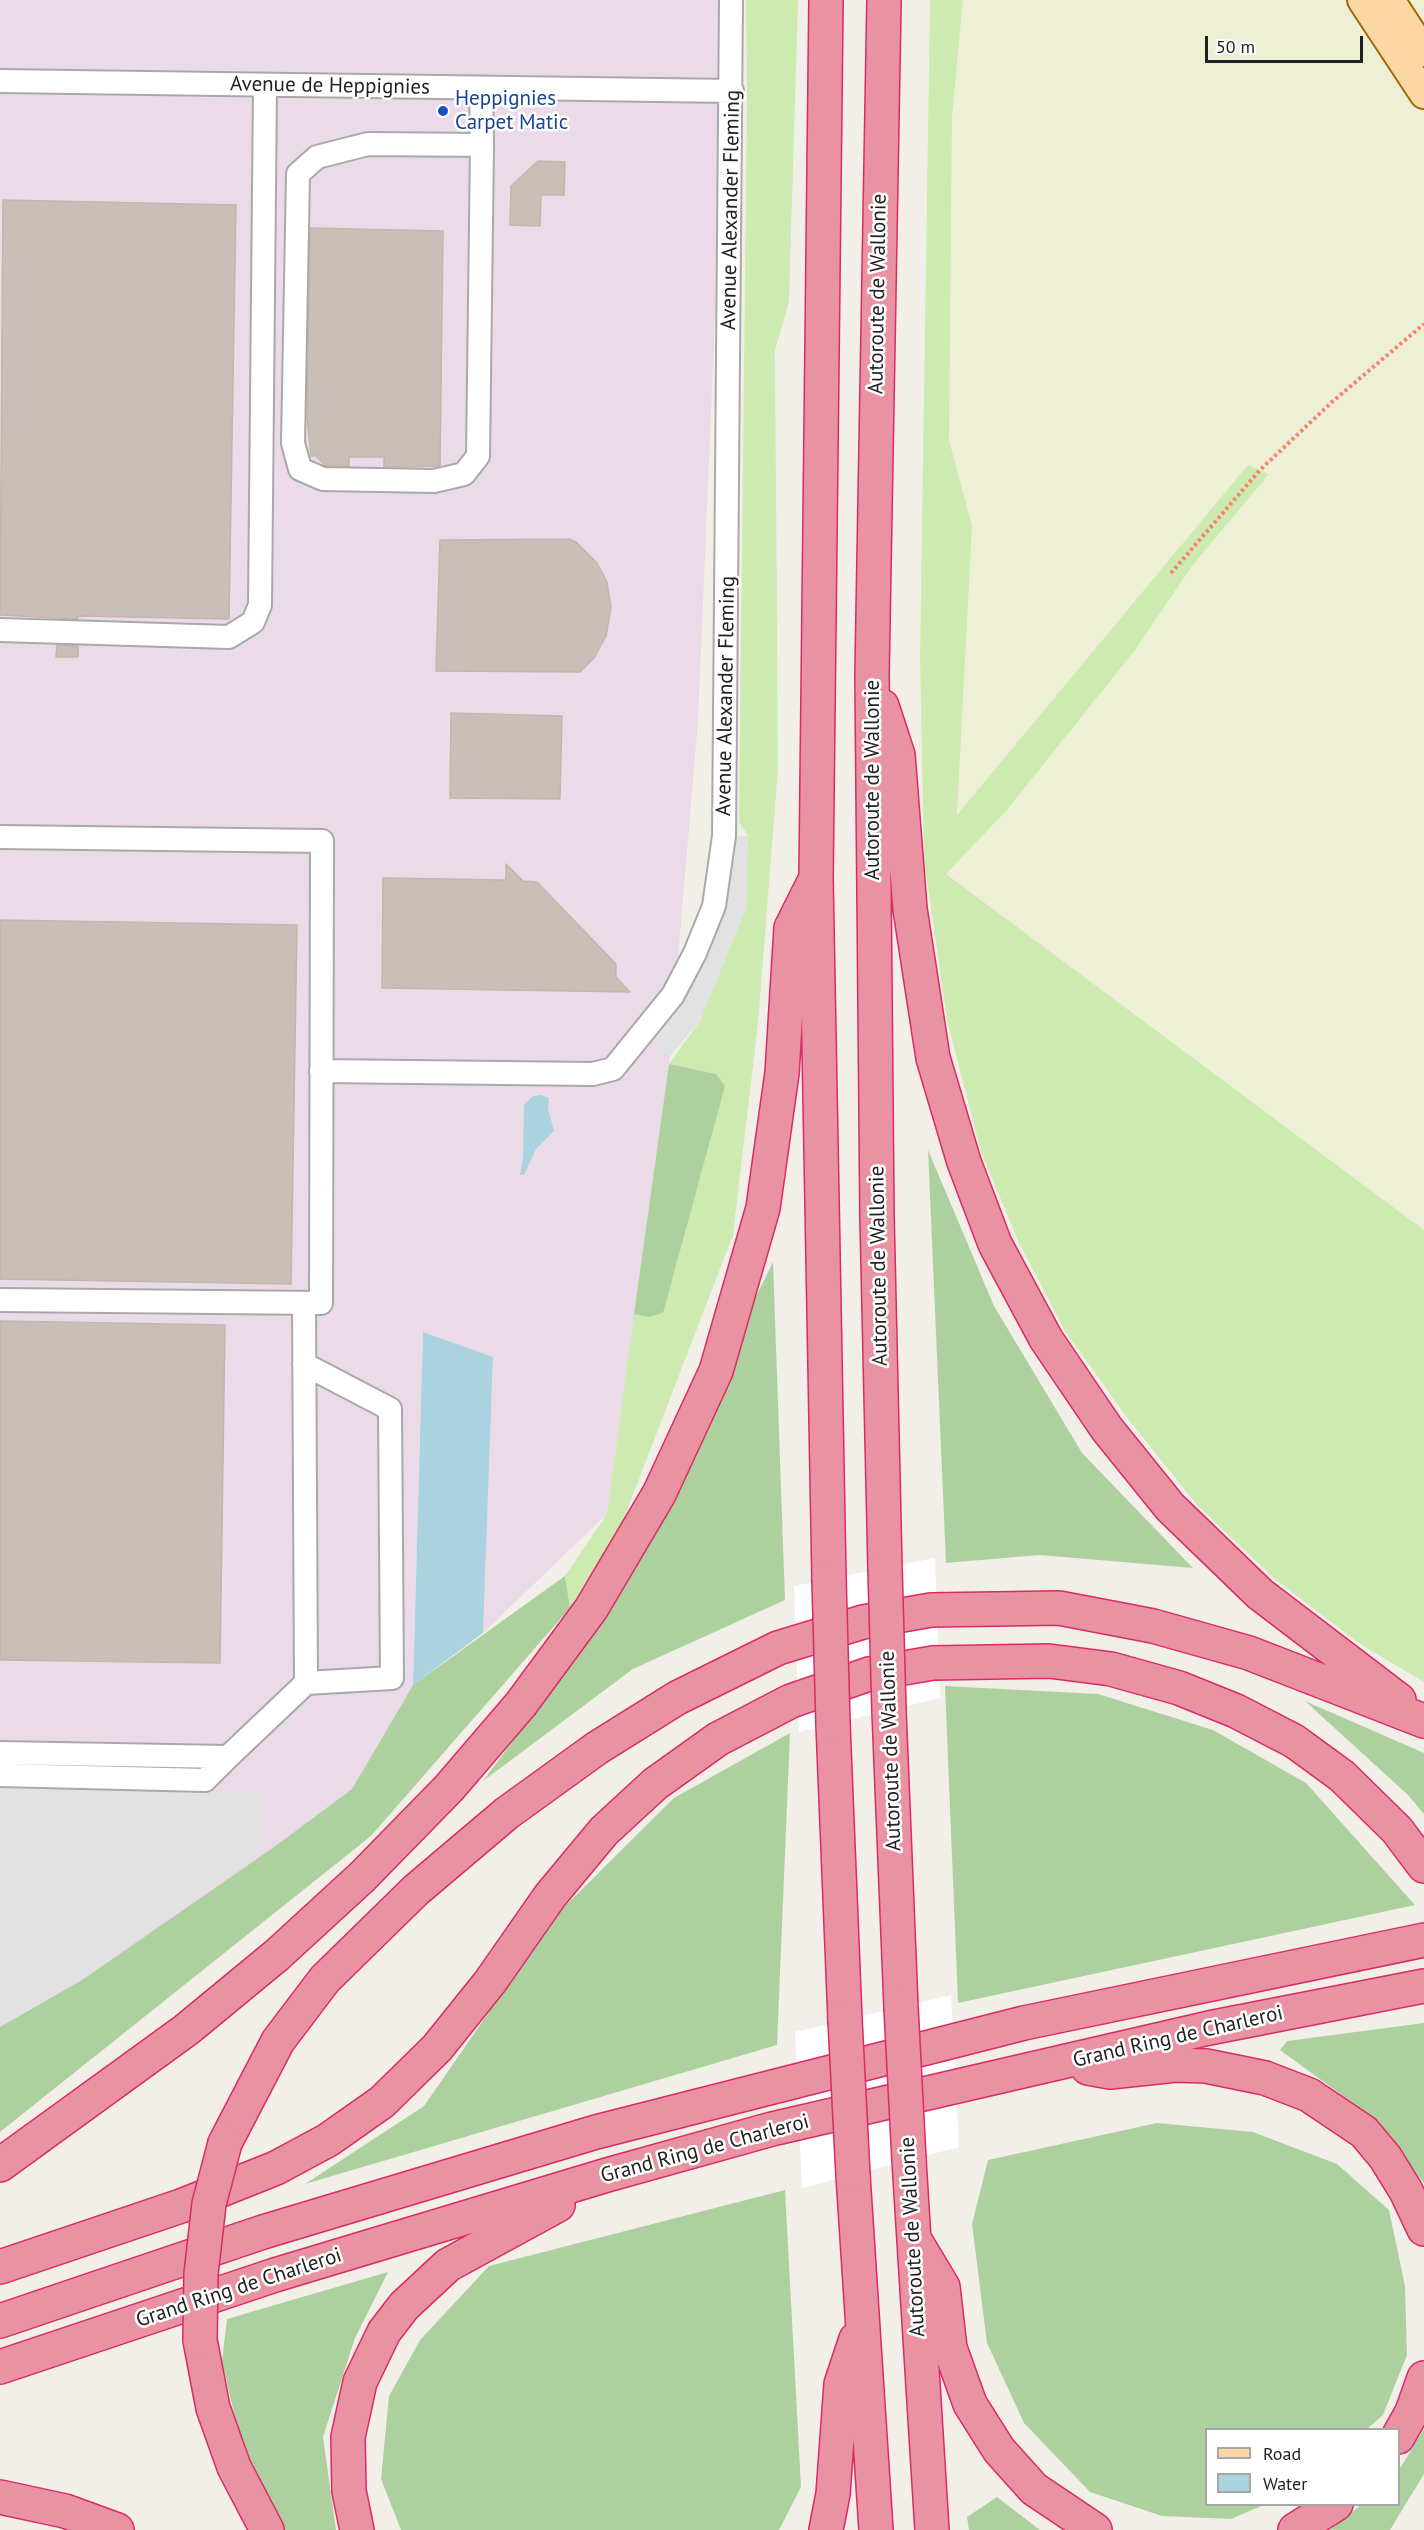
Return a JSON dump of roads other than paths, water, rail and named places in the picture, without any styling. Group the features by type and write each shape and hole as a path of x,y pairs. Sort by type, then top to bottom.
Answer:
{"highway":[{"path":"826,0 816,878 829,1579 832,1724 845,2020 861,2323 876,2530"},
{"name":"Autoroute de Wallonie","path":"884,0 872,675 877,1216 889,1711 901,2007 912,2235 932,2530"},
{"path":"872,675 898,755 910,909 933,1058 964,1162 995,1244 1046,1339 1107,1429 1170,1507 1260,1594 1424,1720"},
{"path":"0,2165 186,2030 277,1955 362,1877 456,1780 521,1704 591,1609 659,1494 716,1371 764,1208 782,1073 791,928 816,878"},
{"path":"267,2530 234,2467 217,2418 200,2340 201,2274 207,2216 225,2143 284,2032 325,1979 416,1890 507,1813 597,1748 676,1698 778,1648 863,1622 931,1610 1059,1608 1153,1626 1249,1653 1424,1720"},
{"path":"0,2267 181,2206 276,2168 328,2140 382,2102 437,2048 490,1982 550,1896 604,1831 655,1784 718,1738 791,1701 869,1674 933,1663 1049,1661 1111,1669 1179,1688 1236,1711 1294,1741 1342,1776 1397,1830 1424,1866"},
{"name":"Grand Ring de Charleroi","path":"0,2321 263,2232 596,2132 1024,2023 1424,1940"},
{"name":"Grand Ring de Charleroi","path":"0,2367 274,2275 607,2175 772,2129 1209,2028 1424,1986"},
{"path":"1062,2063 1110,2072 1176,2065 1231,2069 1264,2078 1309,2095 1364,2132 1385,2157 1406,2191 1424,2229"},
{"path":"357,2530 349,2491 348,2437 360,2382 384,2332 404,2306 448,2265 471,2250 546,2212 607,2175"},
{"path":"912,2235 943,2287 950,2348 976,2413 999,2450 1034,2489 1095,2530"},
{"path":"826,2530 834,2483 841,2384 861,2323"},
{"path":"1400,2433 1412,2412 1424,2378"},
{"path":"0,2497 65,2511 117,2530"},
{"path":"1294,2530 1334,2506"}],"main road":[{"path":"1362,0 1424,94"},
{"path":"1390,0 1424,52"}],"street":[{"name":"Avenue Alexander Fleming","path":"321,1071 593,1074 613,1069 673,995 695,953 714,906 724,836 731,0"},
{"name":"Avenue de Heppignies","path":"0,81 732,91"},
{"path":"0,630 229,637 253,622 260,605 265,86"},
{"path":"481,88 482,145 478,456 464,474 434,481 323,479 300,469 293,443 298,174 317,157 368,144 482,145"},
{"path":"0,837 321,841 321,1303 0,1300"},
{"path":"304,1303 306,1683"},
{"path":"0,1776 205,1780 306,1683 392,1678 390,1409 304,1364"},
{"path":"0,1753 228,1757"}],"water":[{"path":"541,1095 549,1098 548,1108 554,1131 536,1149 524,1175 520,1175 523,1157 524,1105 533,1096"},
{"path":"423,1332 493,1357 483,1633 413,1685"}],"place":[{"name":"Heppignies Carpet Matic","path":"443,111"}]}
